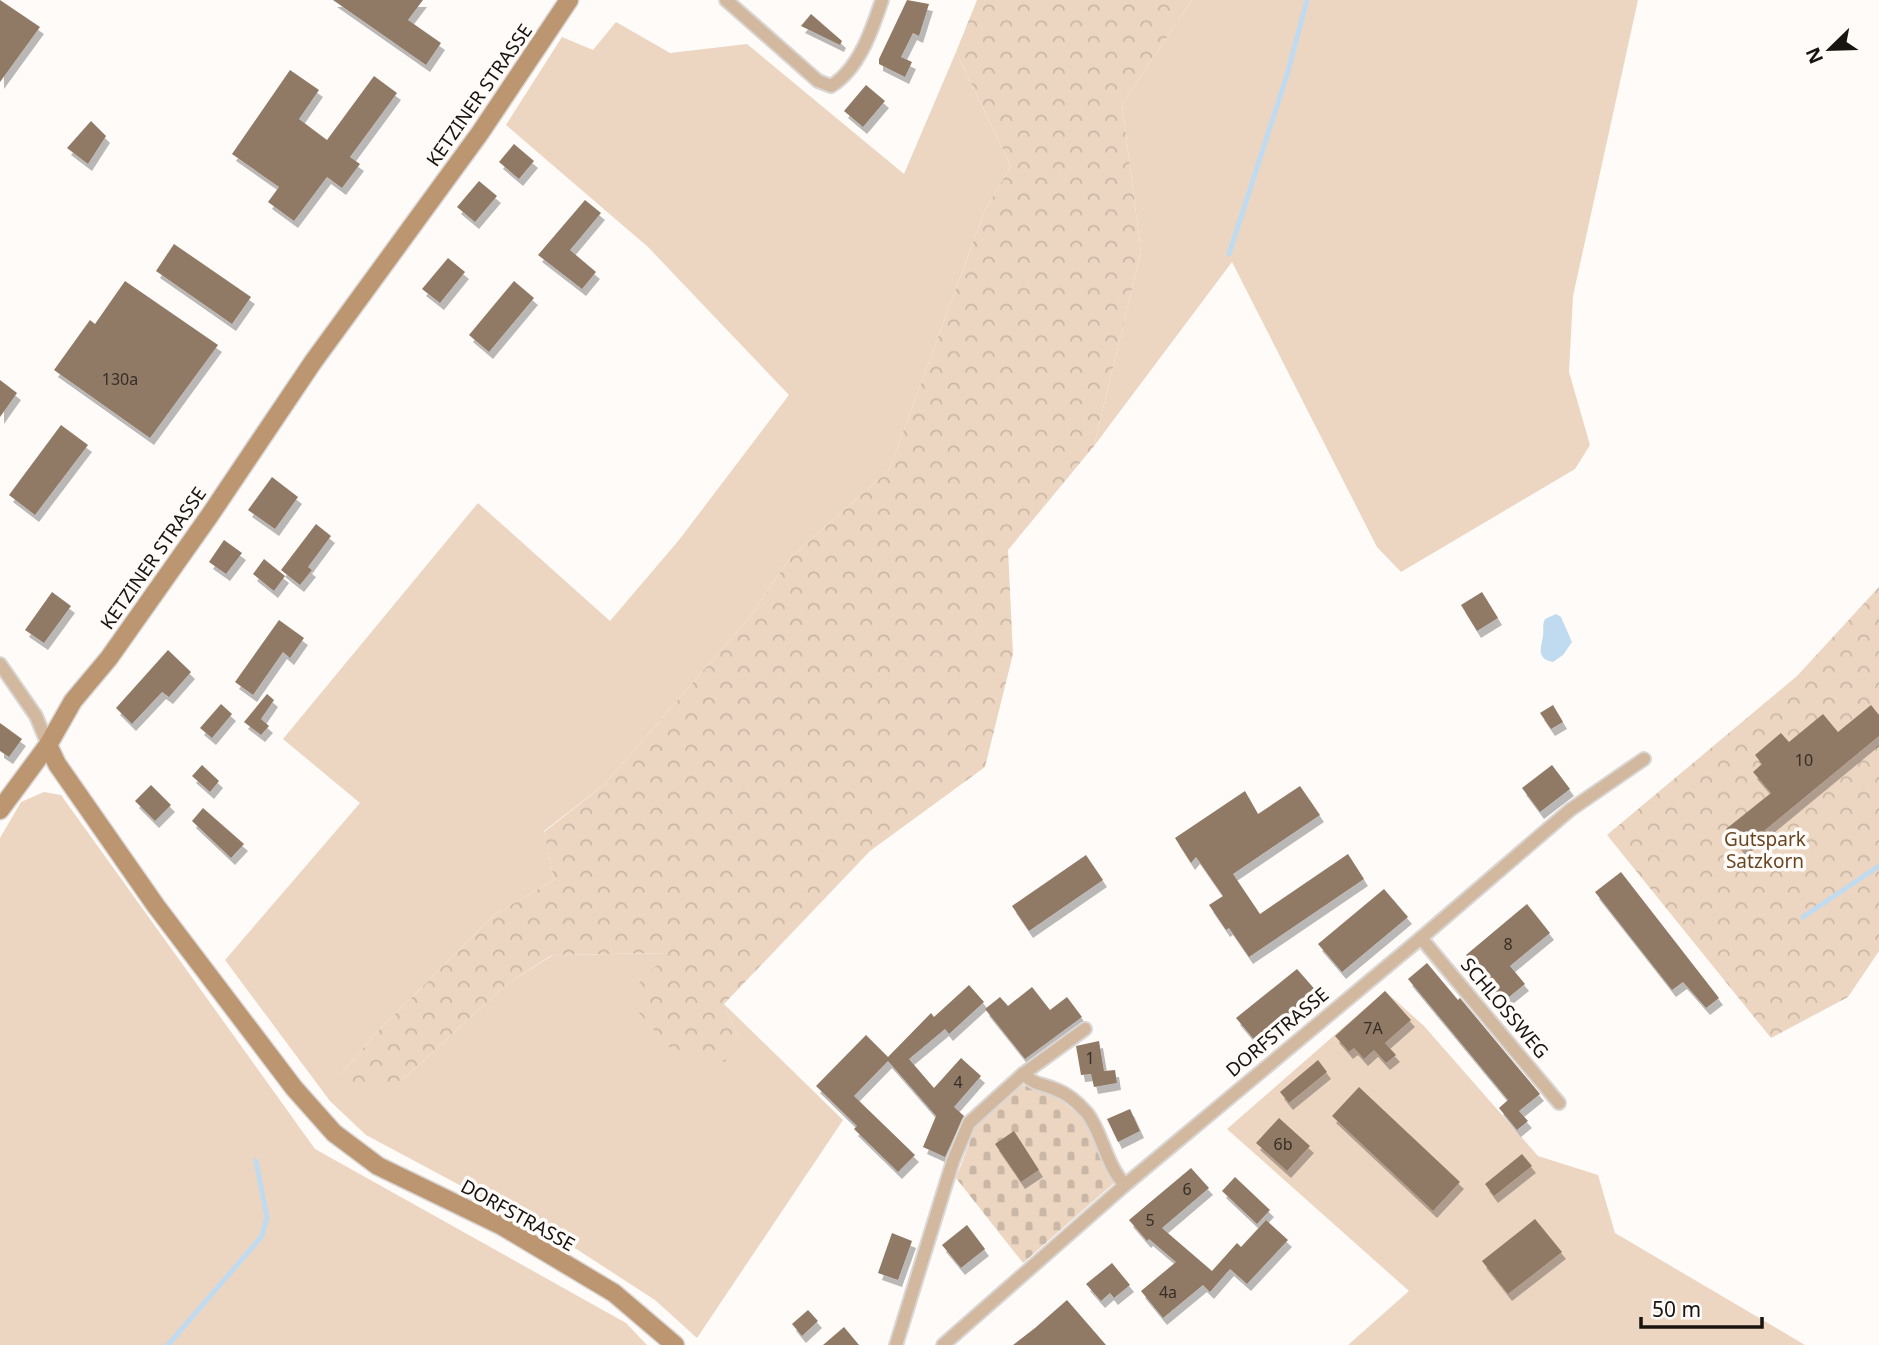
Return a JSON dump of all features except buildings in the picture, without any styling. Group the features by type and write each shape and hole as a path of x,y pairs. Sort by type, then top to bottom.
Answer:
{"street":[{"name":"KETZINER STRASSE","path":"0,810 48,745 73,701 156,592 313,362 480,132 569,0"},
{"path":"726,0 818,81 831,86 845,78 871,33 882,0"},
{"path":"0,664 36,716 48,745"},
{"name":"DORFSTRASSE","path":"48,745 57,764 156,906 294,1088 334,1133 378,1166 502,1226 614,1293 674,1345"},
{"name":"DORFSTRASSE","path":"943,1345 1125,1185 1422,938 1570,810 1644,759"},
{"name":"SCHLOSSWEG","path":"1422,938 1559,1103"},
{"path":"896,1345 953,1161 969,1123 1023,1074 1085,1029"},
{"path":"1023,1074 1035,1084 1056,1089 1072,1099 1088,1115 1114,1173 1125,1185"}],"green space":[{"path":"977,0 1192,0 1122,104 1141,252 1094,446 1008,550 1013,654 985,767 870,851 724,1004 739,1040 725,1062 669,1047 625,997 669,953 552,955 507,984 402,1080 357,1092 341,1074 375,1034 495,914 554,880 544,832 604,785 749,618 790,558 889,470 985,210 1011,166 956,52"},
{"path":"1192,0 1638,0 1573,296 1569,372 1590,445 1575,469 1401,572 1377,547 1232,262 1094,446 1141,252 1122,104"},
{"path":"616,22 670,53 747,44 904,174 956,52 1011,166 985,210 889,470 790,558 749,618 604,785 544,831 554,880 495,914 375,1034 341,1074 402,1080 507,984 553,955 670,953 739,1040 724,1004 843,1120 697,1338 655,1300 564,1241 366,1135 330,1101 225,960 360,803 283,739 478,503 610,621 679,540 789,395 648,247 506,125 562,37 593,50"},
{"name":"Gutspark Satzkorn","path":"1879,587 1879,951 1848,997 1771,1038 1607,835 1797,676"},
{"path":"44,792 61,795 315,1149 626,1323 647,1345 0,1345 0,838 21,802"},
{"path":"1385,991 1424,1026 1538,1156 1598,1175 1615,1233 1805,1345 1348,1345 1409,1291 1227,1129"},
{"path":"1019,1084 1052,1093 1083,1118 1114,1183 1023,1263 956,1178 975,1128 1005,1095"}],"water":[{"path":"1556,614 1561,617 1572,642 1563,655 1553,662 1542,656 1541,649 1545,619"}],"waterway":[{"path":"1229,254 1287,75 1307,0"},
{"path":"1803,917 1879,866"},
{"path":"168,1345 262,1236 267,1217 256,1161"}]}
